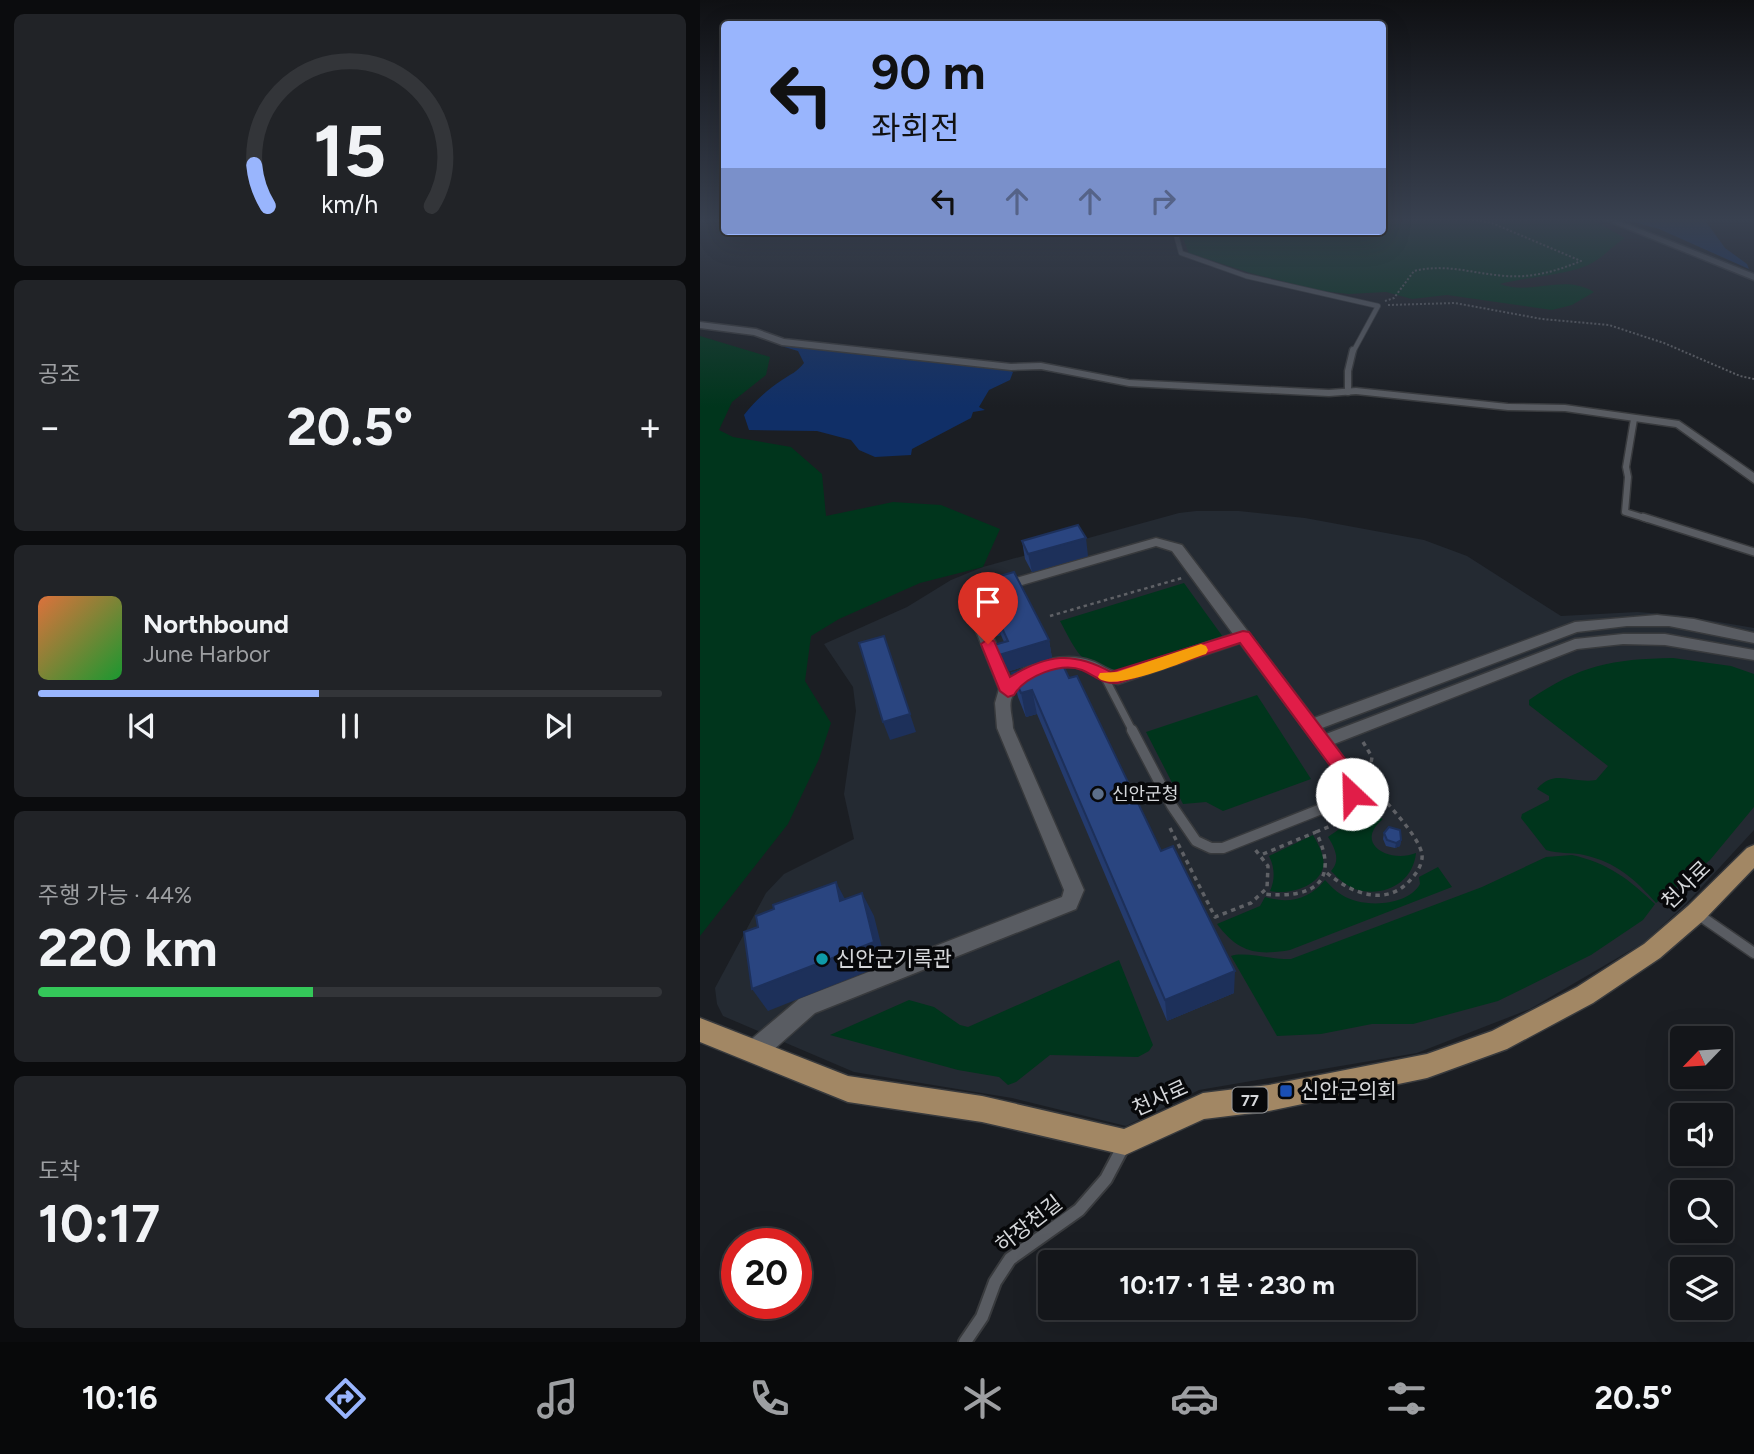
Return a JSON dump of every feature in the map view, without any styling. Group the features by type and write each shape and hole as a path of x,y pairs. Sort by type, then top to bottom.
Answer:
{"main road":[{"name":"천사로","path":"700,1030 848,1089 982,1109 1125,1142 1203,1106 1269,1098 1427,1066 1475,1050 1542,1020 1652,951 1696,914 1754,853"}],"street":[{"path":"700,325 756,332 782,342 989,365 1041,366 1129,383 1242,390 1348,392 1508,407 1565,408 1679,424 1754,479"},
{"path":"1008,691 968,598 971,594 1156,542 1170,544 1177,548 1197,573 1337,761"},
{"path":"1310,726 1576,627 1615,621 1658,620 1754,638"},
{"path":"755,1051 807,1006 1069,903 1074,890 1005,728 1003,700 1013,683 1030,672 1058,664 1084,664 1104,677 1118,678 1243,636"},
{"path":"1322,742 1575,644 1616,638 1660,637 1698,642 1754,655"}],"lane":[{"path":"1271,282 1376,305 1378,310 1369,319 1349,361 1345,378 1348,392"},
{"path":"1634,419 1626,467 1628,477 1625,512 1754,552"},
{"path":"1104,677 1172,806 1177,810 1191,837 1205,848 1223,848 1349,798 1352,794 1348,777 1337,761"},
{"path":"1696,914 1754,953"},
{"name":"하장천길","path":"965,1342 982,1317 996,1282 1010,1259 1079,1210 1105,1179 1125,1142"}],"path":[{"path":"1376,305 1394,298 1406,282"},
{"path":"1376,305 1455,303 1542,319 1609,325 1630,330 1740,376 1754,379"},
{"path":"1051,616 1197,573"},
{"path":"1327,873 1345,889 1363,895 1388,894 1411,881 1420,865 1422,854 1368,781 1351,787"},
{"path":"1263,854 1385,803"},
{"path":"1263,894 1289,897 1303,893 1314,887 1327,873 1328,856 1317,832"}],"shaded area":[{"name":"신안군청","path":"1239,511 1305,518 1424,540 1467,556 1561,616 1637,612 1678,615 1754,628 1754,830 1686,904 1643,943 1530,1009 1417,1053 1199,1090 1126,1126 1012,1098 854,1072 723,1016 717,1004 715,988 766,893 784,874 854,839 844,794 856,711 853,687 824,644 907,607 951,580 983,567 1179,513"}],"green space":[{"path":"1284,282 1510,282 1500,284 1524,288 1571,284 1594,292 1572,305 1552,310 1447,295 1412,299 1386,292 1349,294 1321,291"},
{"path":"700,336 770,357 766,375 732,402 719,430 733,437 791,447 822,474 826,516 893,502 941,505 1000,529 983,567 920,583 839,619 811,636 805,681 831,723 819,759 788,824 700,936"},
{"path":"1184,583 1223,637 1115,673 1104,671 1087,662 1075,648 1060,621"},
{"path":"1673,658 1731,666 1754,674 1754,807 1710,860 1656,903 1633,880 1606,862 1584,855 1546,850 1521,818 1522,814 1549,800 1549,796 1537,789 1543,783 1557,778 1596,780 1608,766 1529,705 1529,700 1564,679 1597,666 1632,660"},
{"path":"1257,695 1311,779 1223,811 1206,802 1183,804 1146,732"},
{"path":"1378,817 1383,819 1375,828 1373,843 1378,849 1395,856 1416,853 1414,863 1404,879 1388,889 1368,892 1358,890 1347,885 1331,871 1336,859 1335,850 1328,837 1351,822"},
{"path":"1313,835 1323,859 1320,875 1315,881 1293,891 1270,891 1274,874 1269,856"},
{"path":"1572,855 1617,873 1655,904 1643,920 1591,955 1498,1001 1413,1024 1372,1024 1321,1034 1277,1036 1231,956 1243,954 1291,959 1482,887 1546,857"},
{"path":"1438,867 1452,887 1290,950 1249,950 1232,941 1217,924 1260,906 1265,897 1298,899 1312,892 1325,880 1337,892 1361,902 1395,901 1414,892 1420,884 1419,877"},
{"path":"1119,960 1153,1045 1149,1051 1138,1057 1050,1055 1016,1082 1008,1085 999,1077 958,1070 830,1035 909,1000 934,1007 960,1025 968,1027"}],"water":[{"path":"781,346 1007,369 1013,372 1010,380 989,390 979,407 985,410 973,412 971,418 912,449 911,455 875,457 859,450 851,440 817,431 749,430 744,415 748,410 766,392 804,363 798,351"}],"building":[{"path":"1078,525 1086,538 1028,554 1022,541"},
{"path":"1014,572 1049,640 999,655 994,645 1008,641 997,617 992,618 988,608 983,609 972,584"},
{"path":"884,636 910,714 883,722 859,643"},
{"name":"신안군청","path":"1060,659 1069,678 1077,676 1161,851 1173,846 1235,971 1165,1000 1032,690 1021,693 1012,673"},
{"path":"1389,827 1400,830 1401,840 1396,843 1387,840 1384,833"},
{"path":"836,882 840,901 862,893 874,942 752,989 744,932 758,927 756,916 774,909 773,905"}],"slow traffic":[{"path":"1106,677 1118,678 1201,650"}],"place":[{"name":"신안군청","path":"1098,794"},
{"name":"신안군기록관","path":"822,959"},
{"name":"신안군의회","path":"1286,1091"}],"route":[{"path":"988,644 1008,691 1013,683 1030,672 1048,666 1084,664 1104,677 1118,678 1243,636 1348,777 1352,794"}]}
